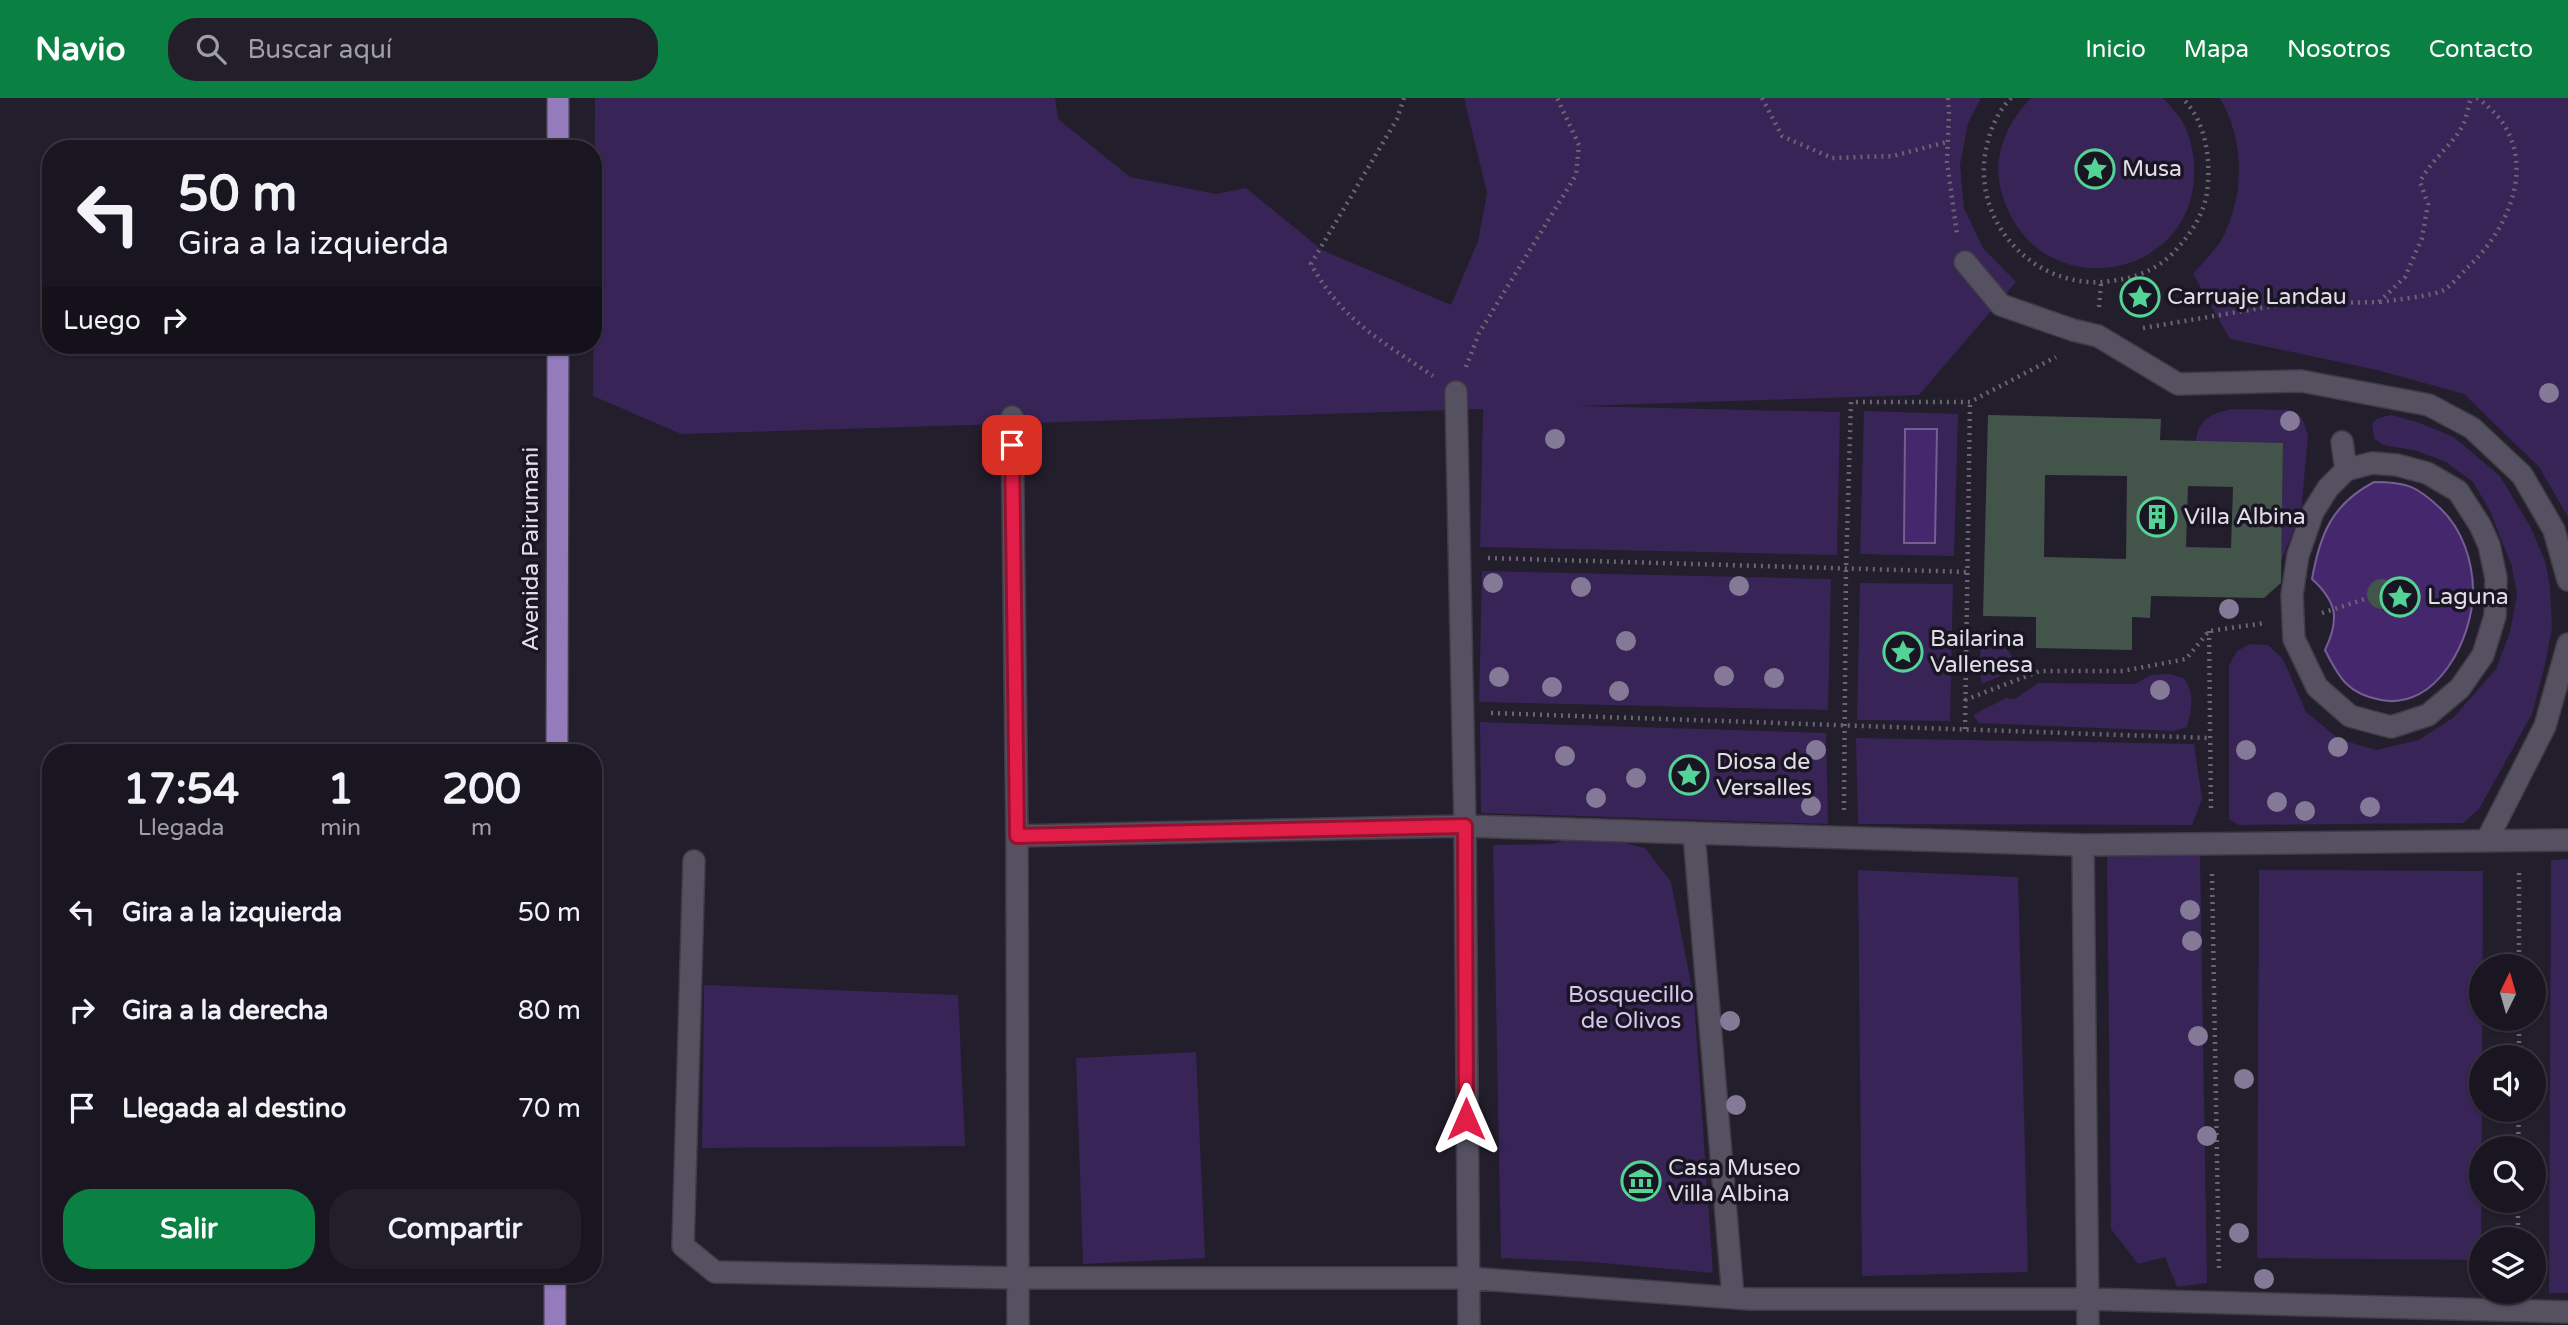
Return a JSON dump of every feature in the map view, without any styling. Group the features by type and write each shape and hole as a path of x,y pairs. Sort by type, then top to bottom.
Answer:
{"main road":[{"path":"558,98 558,140"},
{"name":"Avenida Pairumani","path":"557,744 558,354"},
{"path":"555,1283 555,1325"}],"lane":[{"path":"1965,262 2001,304 2073,330 2098,336 2178,384 2301,380 2429,405 2472,428 2522,475 2554,530 2568,580"},
{"path":"1456,392 1465,826 1469,1325"},
{"path":"1012,417 1017,836 1018,1325"},
{"path":"2342,442 2346,470"},
{"path":"2372,463 2397,465 2427,473 2458,491 2490,545 2496,578 2495,616 2483,654 2460,688 2428,715 2391,727 2350,716 2317,687 2294,639 2292,595 2302,544 2313,512 2328,488 2346,470 2372,463"},
{"path":"2487,840 2545,726 2568,644"},
{"path":"1017,836 1465,826 2083,845 2568,841"},
{"path":"1694,834 1733,1297"},
{"path":"2083,845 2088,1325"},
{"path":"694,861 683,1246 715,1272 1019,1278 1467,1278 1733,1297 2087,1299 2568,1312"}],"path":[{"path":"1404,98 1397,120 1311,264 1325,290 1360,327 1456,392 1479,333 1576,175 1579,145 1557,98"},
{"path":"1762,98 1782,136 1832,158 1893,156 1947,142"},
{"path":"1948,98 1947,162 1954,224 1965,262"},
{"path":"2011,98 2004,105 1987,137 1982,173 1989,208 2006,239 2033,264 2065,279 2101,284 2136,277 2166,260 2190,235 2205,203 2210,169 2204,135 2188,103 2182,98"},
{"path":"2379,302 2405,277 2422,238 2428,204 2420,182 2429,164 2448,145 2463,124 2471,98"},
{"path":"1844,839 1846,569 1851,402 1970,402 2098,336 2285,304 2379,302 2443,291 2475,261 2498,231 2512,204 2518,169 2508,133 2490,107 2477,98"},
{"path":"1965,729 1970,402"},
{"path":"1459,557 1968,572"},
{"path":"1965,700 2040,671 2123,671 2186,659 2209,631 2293,619 2368,598"},
{"path":"2209,631 2220,1304"},
{"path":"1462,712 2210,738"},
{"path":"2519,841 2519,954"}],"green space":[{"path":"595,98 1055,98 1058,119 1130,177 1216,194 1246,188 1322,250 1451,305 1478,241 1487,193 1464,98 1981,98 1968,123 1960,165 1964,208 1983,248 2016,282 1919,395 1578,406 1840,412 1837,555 1480,547 1483,409 681,434 593,396 593,354 602,354 602,140 595,140"},
{"path":"2031,98 2163,98 2186,129 2194,164 2189,204 2172,234 2146,256 2114,267 2080,267 2047,255 2020,231 2002,194 1998,167 2008,130"},
{"path":"2220,98 2568,98 2568,517 2539,467 2464,394 2377,370 2230,339 2193,274 2224,235 2236,201 2239,166 2237,148 2234,131"},
{"path":"2231,409 2291,410 2302,418 2308,435 2301,512 2281,561 2283,444 2196,442 2197,434 2207,419"},
{"path":"1864,411 1958,414 1954,556 1860,554"},
{"path":"2391,415 2454,437 2500,476 2531,528 2545,561 2550,587 2552,628 2532,714 2479,809 2463,823 2239,825 2229,819 2229,665 2237,651 2250,644 2268,645 2283,659 2306,712 2339,739 2376,750 2419,740 2454,717 2496,669 2510,632 2517,595 2512,567 2490,511 2473,482 2446,462 2417,451 2384,445 2374,439 2372,423 2378,418"},
{"path":"1482,571 1831,579 1828,710 1479,702"},
{"path":"1860,583 1953,584 1950,721 1857,720"},
{"path":"1982,633 1994,638 2004,647 2019,668 1982,684 1979,670"},
{"path":"2169,674 2184,678 2191,696 2187,727 2174,731 1979,723 1973,715 2006,698 2015,699 2038,683 2135,684 2151,675"},
{"path":"1480,722 1826,733 1828,824 1481,813"},
{"path":"1856,738 2194,744 2202,799 2192,825 1858,824"},
{"name":"Bosquecillo de Olivos","path":"1566,840 1612,840 1645,848 1671,882 1694,999 1713,1273 1592,1262 1501,1258 1493,845 1552,844"},
{"path":"2200,854 2207,1283 2177,1287 2165,1257 2138,1264 2111,1229 2107,855"},
{"path":"2568,859 2568,1293 2549,1293 2551,860"},
{"path":"1858,870 2018,877 2028,1272 1862,1276"},
{"path":"2259,870 2483,871 2483,954 2469,954 2469,1031 2482,1031 2482,1045 2469,1045 2469,1122 2482,1122 2482,1136 2469,1136 2469,1213 2481,1213 2481,1227 2469,1227 2469,1260 2257,1258"},
{"path":"704,985 958,995 965,1146 702,1148"},
{"path":"1196,1052 1205,1258 1083,1264 1076,1058"}],"shaded area":[{"path":"1905,429 1937,429 1935,543 1904,543"},
{"name":"Laguna","path":"2374,482 2411,487 2441,509 2455,526 2465,546 2472,580 2471,610 2459,649 2435,683 2419,694 2401,700 2381,700 2360,694 2340,677 2325,650 2333,629 2334,611 2327,595 2312,579 2319,548 2330,522 2348,500"}],"building":[{"name":"Villa Albina","path":"1988,415 2161,419 2160,440 2283,443 2281,583 2264,598 2151,596 2150,618 2132,617 2132,650 2036,648 2036,617 1983,616","holes":["2045,475 2127,476 2126,559 2044,557","2188,486 2233,487 2231,548 2186,547"]},
{"path":"2382,579 2388,580 2396,588 2396,600 2388,608 2382,609 2376,608 2368,600 2367,594 2368,588 2376,580"}],"place":[{"name":"Musa","path":"2095,169"},
{"name":"Carruaje Landau","path":"2140,297"},
{"name":"Villa Albina","path":"2157,517"},
{"name":"Laguna","path":"2400,597"},
{"name":"Bailarina Vallenesa","path":"1903,652"},
{"name":"Diosa de Versalles","path":"1689,775"},
{"name":"Casa Museo Villa Albina","path":"1641,1181"}],"route":[{"path":"1012,445 1017,836 1465,826 1466,1119"}]}
